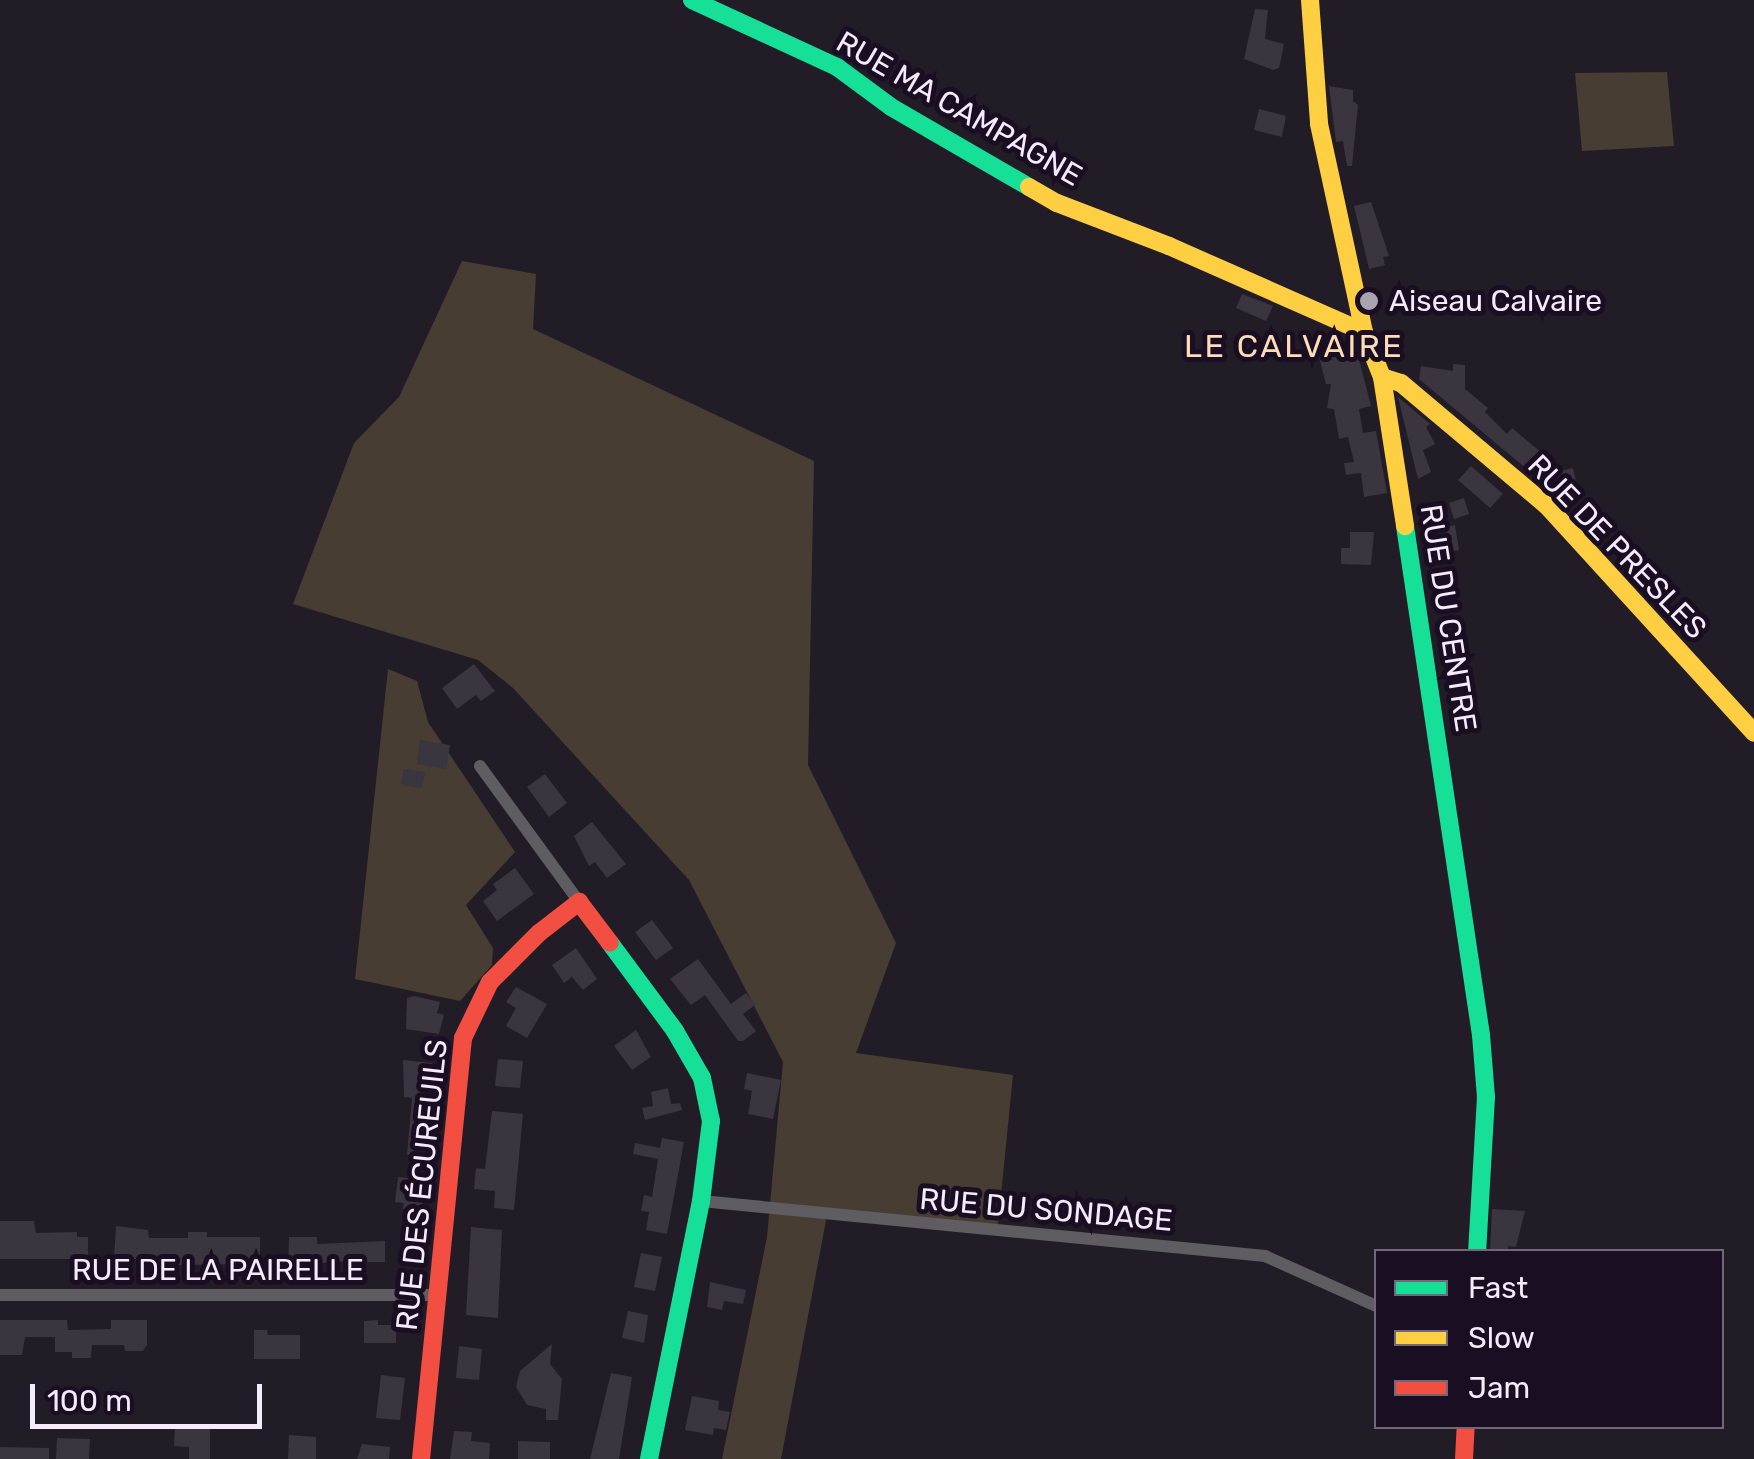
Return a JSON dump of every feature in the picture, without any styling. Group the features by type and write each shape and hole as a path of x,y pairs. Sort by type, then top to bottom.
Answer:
{"street":[{"name":"RUE MA CAMPAGNE","path":"692,0 837,67 891,107 1057,203 1169,246 1364,332"},
{"name":"RUE DU CENTRE","path":"1310,0 1318,124 1364,332 1382,377 1481,1035 1486,1096 1477,1249"},
{"name":"RUE DE PRESLES","path":"1382,377 1401,383 1547,506 1754,732"},
{"path":"480,766 675,1031 702,1078 711,1121 701,1201 648,1459"},
{"name":"RUE DES ÉCUREUILS","path":"422,1459 464,1038 490,982 538,933 580,902"},
{"name":"RUE DU SONDAGE","path":"701,1201 1266,1256 1374,1305"},
{"name":"RUE DE LA PAIRELLE","path":"0,1295 436,1296"},
{"path":"1464,1459 1466,1429"}],"shaded area":[{"path":"1667,72 1674,146 1582,151 1575,73"},
{"path":"462,261 536,274 533,329 814,461 808,765 896,943 856,1053 1013,1075 998,1225 828,1210 781,1459 722,1459 767,1237 783,1062 689,880 513,688 478,660 293,604 354,443 399,397"},
{"path":"388,669 417,681 428,722 515,852 466,905 493,948 492,965 460,1001 355,979"}],"building":[{"path":"1255,9 1268,10 1265,39 1284,44 1279,68 1273,70 1244,59"},
{"path":"1329,86 1353,90 1353,101 1358,105 1352,166 1347,166 1343,141 1336,142"},
{"path":"1259,109 1286,116 1282,137 1254,130"},
{"path":"1371,202 1389,256 1383,257 1385,265 1369,269 1354,206"},
{"path":"1242,294 1273,306 1266,321 1236,308"},
{"path":"1333,337 1344,344 1346,351 1356,348 1371,406 1359,409 1363,433 1376,431 1387,493 1364,497 1361,473 1346,475 1344,463 1354,462 1348,437 1339,439 1334,409 1327,408 1331,384 1326,384 1315,342"},
{"path":"1453,364 1465,365 1465,389 1488,408 1485,412 1507,434 1512,428 1548,458 1534,475 1419,379 1421,366 1453,371"},
{"path":"1398,397 1430,424 1426,427 1435,444 1423,450 1431,472 1418,479"},
{"path":"1471,466 1503,494 1490,508 1458,480"},
{"path":"1573,468 1580,499 1562,504 1552,473"},
{"path":"1464,498 1469,514 1454,519 1449,503"},
{"path":"1455,525 1459,550 1437,554 1434,529"},
{"path":"1350,532 1374,532 1371,565 1341,564 1341,548 1350,548"},
{"path":"474,664 495,691 481,701 476,695 457,709 442,688"},
{"path":"420,740 450,745 446,769 417,764"},
{"path":"404,769 425,772 422,788 401,785"},
{"path":"545,774 567,803 549,817 527,787"},
{"path":"592,822 626,864 607,878 595,862 589,866 574,836"},
{"path":"515,868 534,894 497,921 483,901 497,890 493,884"},
{"path":"652,920 673,948 656,960 635,932"},
{"path":"576,948 597,979 583,990 572,977 564,983 552,965"},
{"path":"698,959 731,1004 746,993 755,1005 743,1014 756,1031 743,1041 738,1041 705,995 691,1005 670,979"},
{"path":"516,987 547,1004 527,1038 506,1026 516,1008 506,1002"},
{"path":"407,998 440,1002 437,1013 444,1015 439,1034 406,1029"},
{"path":"636,1030 651,1057 632,1070 614,1046"},
{"path":"498,1059 523,1061 520,1088 495,1086"},
{"path":"403,1060 432,1063 428,1157 407,1155 412,1098 404,1097"},
{"path":"747,1073 781,1080 773,1119 748,1114 752,1091 744,1089"},
{"path":"668,1088 671,1104 680,1103 682,1110 645,1120 642,1108 653,1106 651,1092"},
{"path":"492,1111 523,1114 514,1210 494,1208 495,1191 474,1189 476,1168 485,1169"},
{"path":"662,1138 684,1142 667,1234 646,1230 649,1212 641,1211 644,1195 652,1197 658,1159 633,1154 635,1143 660,1148"},
{"path":"398,1177 418,1179 417,1187 424,1188 422,1211 403,1209 404,1203 395,1202"},
{"path":"1492,1209 1525,1211 1516,1247 1490,1249"},
{"path":"0,1221 34,1221 36,1233 77,1232 77,1237 88,1237 88,1259 0,1259"},
{"path":"116,1226 148,1230 149,1238 188,1238 188,1232 207,1232 207,1237 260,1237 260,1264 171,1265 171,1259 114,1259"},
{"path":"471,1227 502,1230 498,1318 466,1315"},
{"path":"289,1237 317,1237 317,1244 385,1241 385,1262 363,1262 363,1267 349,1267 349,1261 288,1265"},
{"path":"641,1253 662,1257 655,1291 634,1287"},
{"path":"710,1282 746,1290 743,1304 724,1301 722,1310 707,1307"},
{"path":"628,1311 648,1315 644,1343 622,1338"},
{"path":"0,1320 67,1320 68,1330 111,1329 111,1320 147,1320 147,1345 143,1351 125,1351 124,1345 92,1345 91,1358 72,1358 72,1352 55,1352 55,1337 25,1337 22,1355 0,1355"},
{"path":"378,1320 378,1325 396,1325 396,1343 364,1343 364,1321"},
{"path":"254,1330 267,1330 268,1335 300,1335 300,1359 254,1359"},
{"path":"552,1344 550,1364 562,1379 558,1420 546,1420 546,1409 527,1405 516,1387 520,1371"},
{"path":"459,1346 482,1349 479,1380 456,1378"},
{"path":"611,1373 632,1377 619,1459 590,1459"},
{"path":"381,1375 405,1378 400,1420 376,1418"},
{"path":"692,1396 719,1401 718,1410 730,1412 726,1430 714,1428 713,1435 685,1430"},
{"path":"175,1427 210,1427 210,1459 189,1459 189,1447 174,1446"},
{"path":"454,1431 472,1432 471,1441 490,1443 489,1459 450,1459"},
{"path":"289,1435 316,1437 316,1459 288,1459"},
{"path":"57,1438 90,1439 89,1459 56,1459"},
{"path":"518,1441 550,1442 550,1459 518,1459"},
{"path":"362,1444 390,1447 389,1459 357,1459"},
{"path":"0,1447 49,1448 49,1459 0,1459"}],"traffic: fast":[{"path":"692,0 837,67 891,107 1029,187"},
{"path":"1405,526 1481,1035 1486,1097 1477,1249"},
{"path":"610,943 675,1031 702,1078 711,1121 701,1201 649,1459"}],"traffic: slow":[{"path":"1310,0 1319,124 1364,332 1382,377 1405,526"},
{"path":"1029,187 1057,203 1169,246 1364,332"},
{"path":"1382,377 1401,383 1547,506 1754,733"}],"traffic: jam":[{"path":"421,1459 463,1038 490,982 539,933 579,902 610,943"},
{"path":"1464,1459 1466,1429"}],"place":[{"name":"Aiseau Calvaire","path":"1369,301"}],"district":[{"name":"LE CALVAIRE","path":"1294,346"}]}
